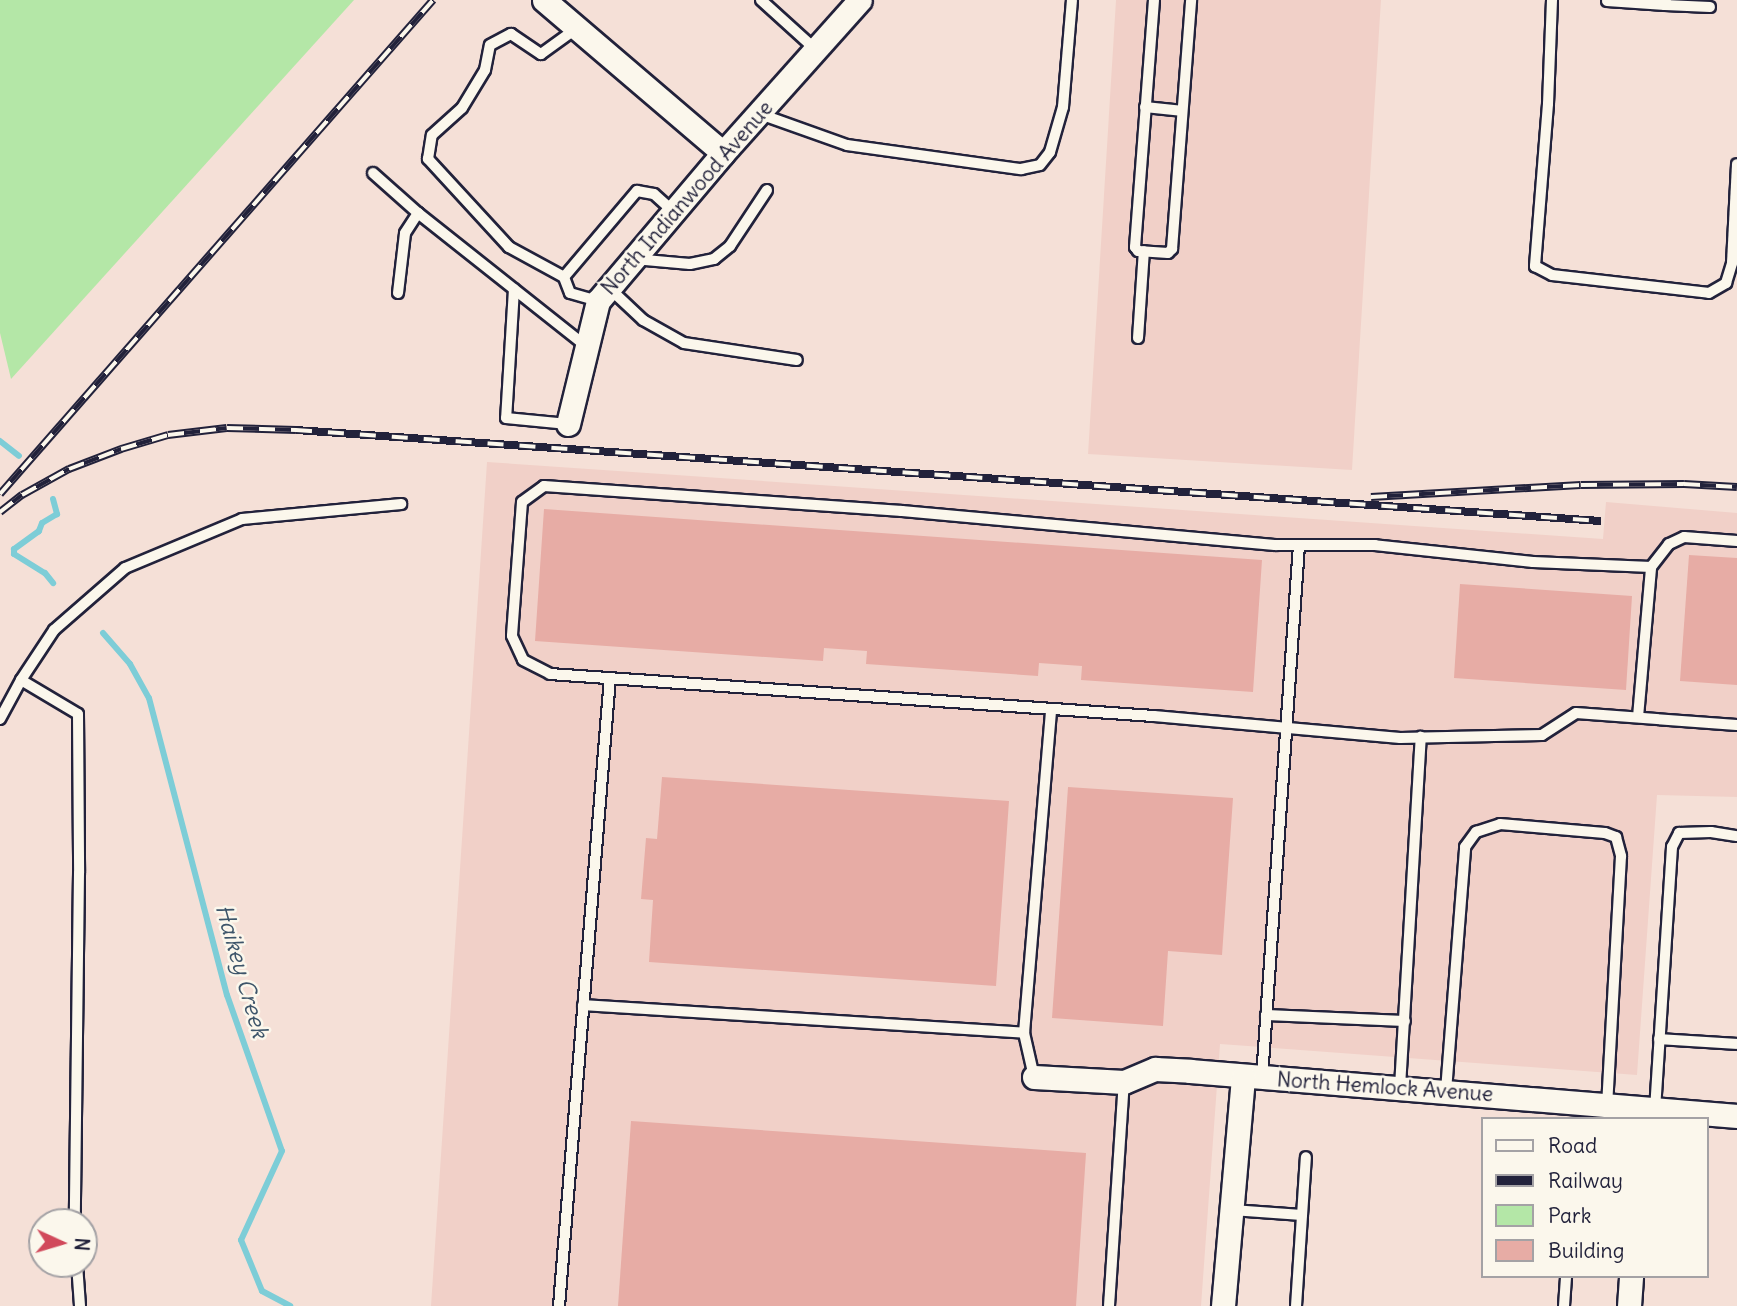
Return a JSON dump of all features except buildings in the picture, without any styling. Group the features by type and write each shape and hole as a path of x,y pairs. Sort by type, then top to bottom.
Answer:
{"street":[{"path":"544,0 723,153"},
{"name":"North Indianwood Avenue","path":"568,424 603,295 723,153 860,0"},
{"name":"North Hemlock Avenue","path":"1034,1077 1124,1082 1155,1069 1606,1105 1646,1113 1737,1116"},
{"path":"1223,1306 1232,1210 1253,1077"},
{"path":"1629,1306 1631,1278"}],"lane":[{"path":"761,0 815,49"},
{"path":"760,114 847,145 1021,169 1040,165 1050,152 1063,107 1072,0"},
{"path":"1154,0 1135,247 1144,251 1168,253 1172,249 1191,0"},
{"path":"1552,0 1548,104 1535,267 1552,275 1709,293 1726,283 1732,263 1737,164"},
{"path":"1607,1 1665,2 1710,7"},
{"path":"577,28 541,54 511,34 490,45 485,70 462,108 432,135 428,159 509,247 564,277 570,293 603,295 684,344 797,360"},
{"path":"1145,107 1181,111"},
{"path":"373,173 418,213 587,347"},
{"path":"632,259 690,264 714,259 730,246 768,190"},
{"path":"564,277 637,191 654,194 673,211"},
{"path":"398,293 405,233 418,213"},
{"path":"1138,338 1144,251"},
{"path":"514,289 506,418 568,424"},
{"path":"1651,567 1533,562 1375,545 1299,545 889,510 544,486 522,502 512,636 523,660 550,674 1421,737 1542,735 1576,713 1737,725"},
{"path":"0,719 21,680 54,630 125,568 242,519 401,504"},
{"path":"1639,717 1651,567 1669,544 1684,537 1737,541"},
{"path":"1253,1077 1266,1015 1299,545"},
{"path":"559,1306 610,678"},
{"path":"21,680 78,714 75,1208"},
{"path":"1034,1077 1024,1032 1051,709"},
{"path":"1400,1087 1421,737"},
{"path":"1446,1091 1465,847 1476,832 1500,824 1605,833 1616,837 1620,856 1606,1105"},
{"path":"1646,1113 1659,1039 1671,847 1679,833 1712,832 1737,836"},
{"path":"583,1005 1024,1032"},
{"path":"1266,1015 1405,1021"},
{"path":"1659,1039 1737,1044"},
{"path":"1109,1306 1124,1082"},
{"path":"1296,1306 1306,1157"},
{"path":"1232,1210 1302,1215"},
{"path":"78,1278 80,1306"},
{"path":"1564,1306 1566,1278"}],"shaded area":[{"path":"1116,0 1381,0 1352,470 1088,454"},
{"path":"487,462 1603,539 1606,502 1737,513 1737,797 1657,795 1637,1075 1220,1044 1201,1306 431,1306"}],"green space":[{"path":"0,0 354,0 11,379 0,333"}],"waterway":[{"name":"Haikey Creek","path":"0,441 19,456"},
{"name":"Haikey Creek","path":"53,499 57,514 42,523 39,531 14,549 14,554 45,573 53,583"},
{"name":"Haikey Creek","path":"103,633 130,664 149,698 227,995 282,1151 241,1240 262,1291 290,1306"}],"railway":[{"path":"0,494 433,0"},
{"path":"0,512 22,495 69,469 121,449 168,435 227,428 296,430 1601,521"},
{"path":"1371,497 1581,485 1684,484 1737,487"}]}
